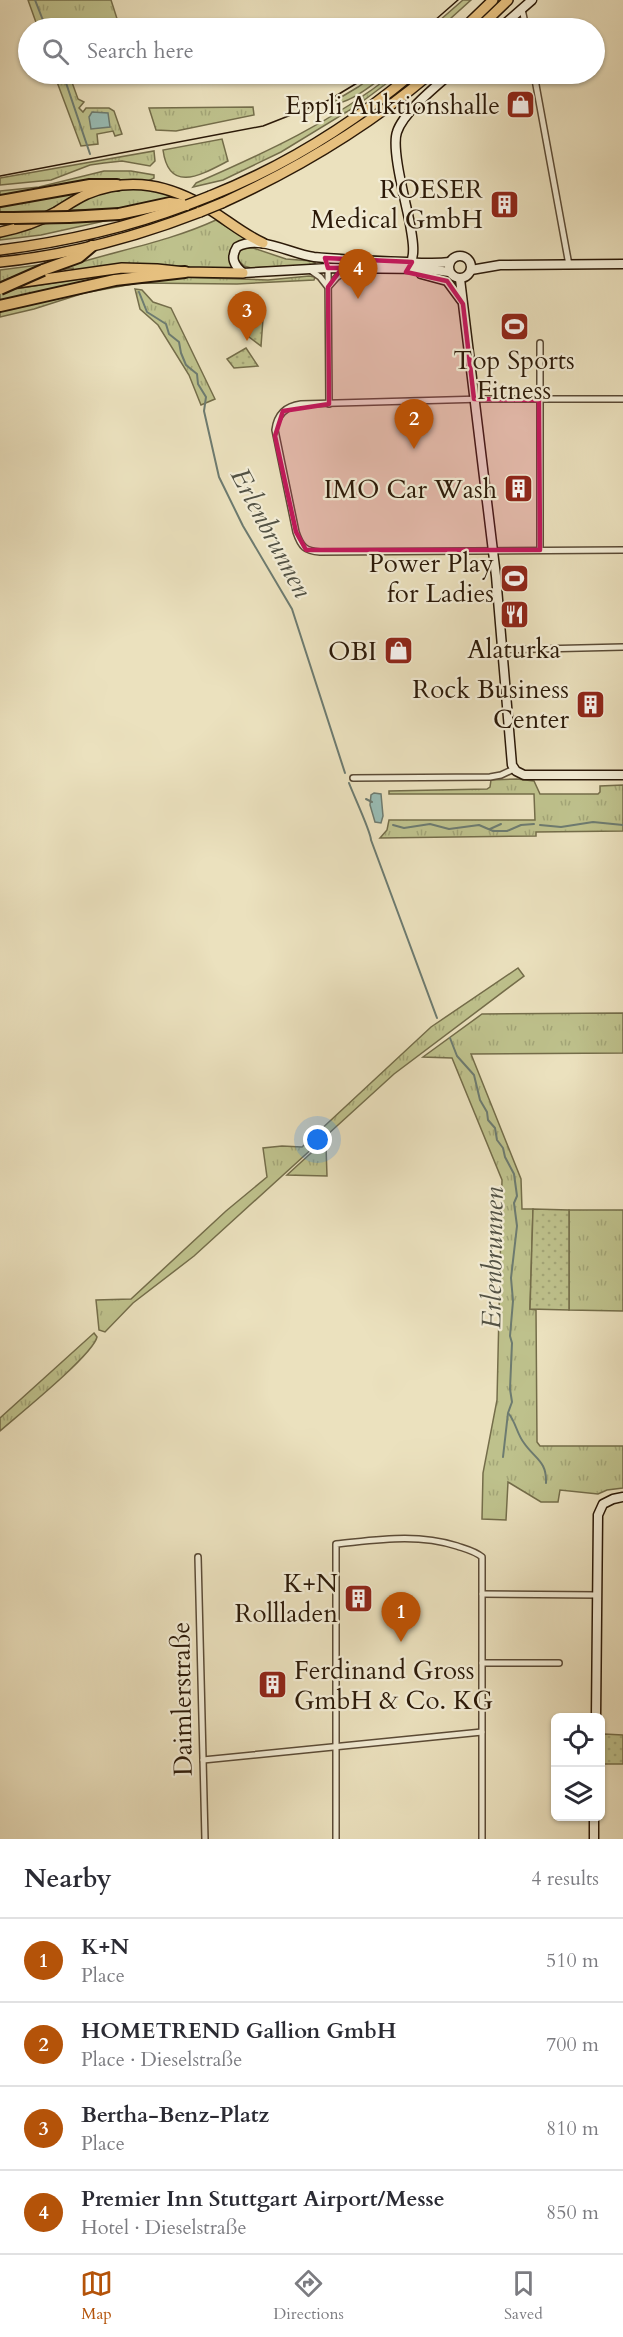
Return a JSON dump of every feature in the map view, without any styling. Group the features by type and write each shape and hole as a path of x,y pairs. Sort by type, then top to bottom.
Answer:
{"highway":[{"path":"474,18 493,0"},
{"path":"489,18 508,0"},
{"path":"0,250 95,233 147,219 210,196 254,176 316,142 346,124 399,84"},
{"path":"0,261 93,246 161,227 222,203 267,182 322,151 417,84"},
{"path":"0,232 30,224 88,194 117,184"},
{"path":"0,201 90,185 141,184 174,191 263,243"},
{"path":"0,218 119,214 170,203 187,205"},
{"path":"0,287 79,257 93,246"},
{"path":"0,287 105,269 243,273"},
{"path":"0,306 115,280 185,272"}],"main road":[{"path":"512,18 532,0"},
{"path":"406,267 413,254 395,140 398,128 405,119 440,84"},
{"path":"450,262 406,267 328,268 243,273 232,257 237,247 243,243 263,243 294,253 326,258 406,267 428,269 449,272 454,277 467,271 500,265 623,264"},
{"path":"449,272 450,262 454,257 460,256 467,271 463,304 493,550 510,753 514,768 519,774 529,776 623,775"},
{"path":"406,267 447,281 463,304"},
{"path":"596,1713 598,1513 607,1501 623,1497"},
{"path":"594,1821 594,1839"}],"street":[{"path":"522,9 524,18"},
{"path":"536,84 568,265"},
{"path":"326,258 329,404"},
{"path":"328,287 337,277 351,268"},
{"path":"307,269 321,277 328,287"},
{"path":"540,343 540,550"},
{"path":"623,399 302,404 286,409 279,416 275,427 296,532 302,546 310,551 623,550"},
{"path":"502,650 623,647"},
{"path":"353,778 490,777 501,775 514,768"},
{"path":"336,1839 336,1544 415,1538 441,1541 482,1557 482,1839"},
{"name":"Daimlerstraße","path":"198,1557 205,1839"},
{"path":"482,1594 597,1595"},
{"path":"482,1663 560,1663"},
{"path":"203,1760 482,1732"}],"highlighted area":[{"path":"325,258 412,262 406,272 447,281 463,304 474,399 539,400 540,550 306,550 296,532 275,436 283,411 329,404 328,287 342,268 328,268"}],"green space":[{"path":"28,0 111,0 117,18 34,18"},
{"path":"463,0 471,0 451,18 442,18"},
{"path":"58,84 73,84 78,99 84,102 79,108 83,112 86,108 109,108 114,111 122,134 115,136 113,131 97,134 98,144 81,146"},
{"path":"362,84 373,84 344,102 328,105"},
{"path":"379,84 386,84 355,107 281,152 223,180 193,187 196,183 298,135"},
{"path":"253,107 254,115 176,131 156,130 149,108"},
{"path":"222,139 228,161 207,171 188,177 179,177 166,164 163,150"},
{"path":"154,151 155,161 150,166 122,161 104,163 90,165 51,180 0,185 0,178"},
{"path":"104,171 131,171 154,175 154,178 148,181 107,180 0,197 0,191 39,187"},
{"path":"83,189 84,192 50,211 0,212 0,205"},
{"path":"119,189 160,191 171,197 124,209 65,210 93,195"},
{"path":"108,218 109,220 41,235 0,240 0,236 41,224"},
{"path":"216,220 246,239 232,250 230,258 233,269 114,265 74,271 73,268 53,271 156,242"},
{"path":"244,248 253,248 286,259 312,261 315,265 251,268 244,266 237,259 238,252"},
{"path":"38,265 38,267 0,282 0,270"},
{"path":"128,271 130,274 86,281 0,301 0,293 15,289"},
{"path":"173,277 268,280 315,277 314,280 237,284 138,283 84,293 0,317 0,308 85,288"},
{"path":"135,289 142,290 153,302 171,308 215,399 201,405 189,375 158,325 140,309"},
{"path":"263,319 261,346 249,337 252,320"},
{"path":"246,348 258,366 234,368 227,359"},
{"path":"491,780 534,781 540,794 598,794 600,786 623,785 623,831 536,832 536,836 380,838 387,830 389,820 535,820 534,794 389,794 389,791 487,789 490,787"},
{"path":"518,968 524,976 394,1074 194,1256 133,1303 105,1332 99,1330 96,1300 131,1299 226,1211 267,1177 263,1148 302,1147 431,1027"},
{"path":"623,1013 623,1053 471,1054 521,1179 522,1209 533,1209 530,1309 536,1310 537,1442 540,1446 623,1446 623,1488 598,1494 560,1490 558,1502 541,1502 508,1482 506,1520 482,1519 483,1473 497,1400 502,1180 452,1058 423,1057 482,1014"},
{"path":"322,1143 326,1146 327,1176 287,1175"},
{"path":"533,1209 569,1210 569,1310 530,1309"},
{"path":"569,1210 623,1210 623,1311 569,1310"},
{"path":"94,1333 97,1337 83,1357 0,1431 0,1418"},
{"path":"605,1734 623,1735 623,1764 605,1764"}],"water":[{"path":"92,112 108,113 110,127 91,129 89,117"},
{"path":"381,794 383,816 381,823 375,822 370,805 371,795"}],"waterway":[{"name":"Erlenbrunnen","path":"35,0 42,18"},
{"name":"Erlenbrunnen","path":"66,84 90,154"},
{"name":"Erlenbrunnen","path":"139,292 147,312 166,324 169,334 179,342 186,365 197,374 198,384 206,397 204,411 219,477 243,526 292,609 345,773"},
{"name":"Erlenbrunnen","path":"349,783 437,1018"},
{"path":"366,799 372,802"},
{"path":"540,825 561,827 593,822 623,825"},
{"path":"393,825 404,828 430,824 449,829 479,825 493,831 507,831 521,825 534,824"},
{"path":"490,829 501,824"},
{"name":"Erlenbrunnen","path":"450,1038 457,1056 474,1075 488,1120 495,1128 497,1140 514,1174 517,1196 514,1203 517,1226 511,1278 513,1301 510,1336 512,1343 510,1389 512,1402 508,1413 503,1457"},
{"path":"509,1414 522,1440 545,1470 546,1483"}],"tram line":[{"path":"437,18 458,0"},
{"path":"0,176 263,126 329,100 355,84"}],"place":[{"name":"Eppli Auktionshalle","path":"521,105"},
{"name":"ROESER Medical GmbH","path":"504,204"},
{"name":"Premier Inn Stuttgart Airport/Messe","path":"358,299"},
{"name":"Top Sports Fitness","path":"514,326"},
{"name":"Bertha-Benz-Platz","path":"247,341"},
{"name":"HOMETREND Gallion GmbH","path":"414,449"},
{"name":"IMO Car Wash","path":"518,489"},
{"name":"Power Play for Ladies","path":"515,578"},
{"name":"Alaturka","path":"514,615"},
{"name":"OBI","path":"398,651"},
{"name":"Rock Business Center","path":"590,704"},
{"name":"K+N Rollladen","path":"359,1598"},
{"name":"K+N","path":"401,1642"},
{"name":"Ferdinand Gross GmbH & Co. KG","path":"273,1685"}]}
